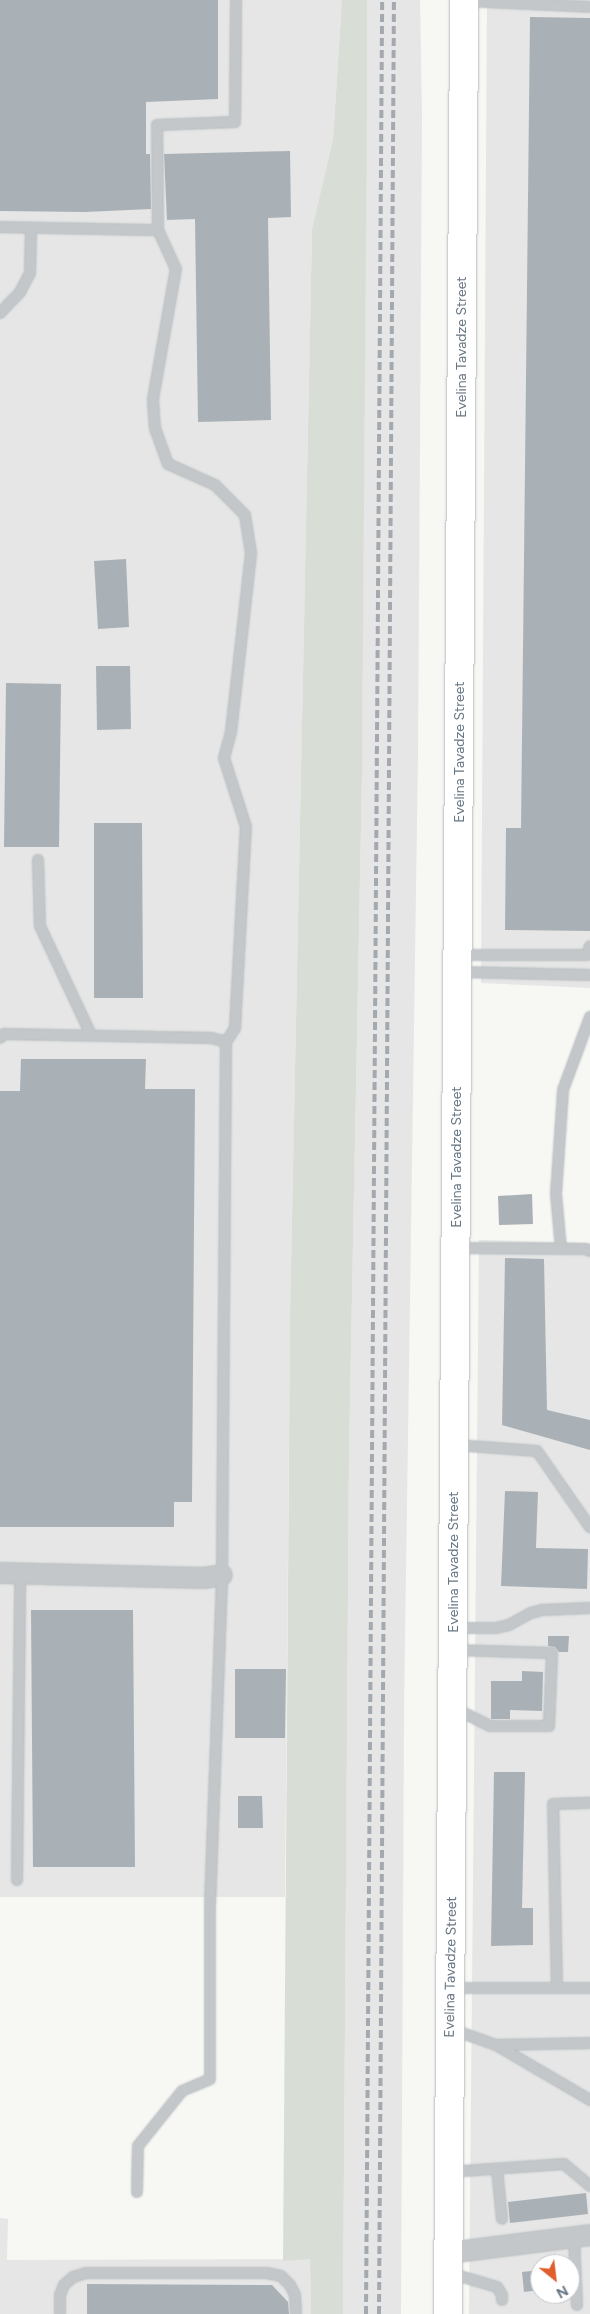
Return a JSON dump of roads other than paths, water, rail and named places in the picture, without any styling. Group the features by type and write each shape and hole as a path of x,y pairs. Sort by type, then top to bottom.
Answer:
{"main road":[{"name":"Evelina Tavadze Street","path":"448,2314 464,1"}],"street":[{"path":"0,1573 204,1578 222,1575"},
{"path":"448,2262 582,2236"}],"lane":[{"path":"136,2192 138,2146 182,2091 210,2079 210,1906 222,1575 226,1042 235,1028 246,827 224,758 231,732 251,553 245,514 215,485 168,464 155,429 153,399 176,269 158,230 158,125 235,122 236,0"},
{"path":"464,1 590,7"},
{"path":"0,227 158,230"},
{"path":"0,313 20,292 30,274 31,228"},
{"path":"38,860 40,926 91,1036"},
{"path":"458,964 587,956 590,946"},
{"path":"458,964 590,975"},
{"path":"561,1249 556,1194 563,1090 590,1017"},
{"path":"0,1038 4,1034 212,1038 226,1042"},
{"path":"456,1248 585,1249 590,1252"},
{"path":"455,1444 537,1451 590,1527"},
{"path":"16,1880 20,1573"},
{"path":"454,1639 509,1626 531,1613 542,1610 590,1608"},
{"path":"453,1708 490,1726 549,1726 552,1653 454,1639"},
{"path":"557,1988 553,1804 590,1803"},
{"path":"451,1988 590,1988"},
{"path":"450,2029 496,2045 590,2100"},
{"path":"496,2045 590,2043"},
{"path":"449,2172 564,2164 590,2186"},
{"path":"497,2169 502,2219"},
{"path":"576,2305 582,2236"},
{"path":"448,2262 497,2288 502,2295 502,2300"},
{"path":"60,2314 60,2295 64,2285 73,2277 86,2273 267,2273 281,2276 290,2284 295,2295 296,2314"}],"railway":[{"path":"366,2314 382,0"},
{"path":"379,2314 394,0"}]}
